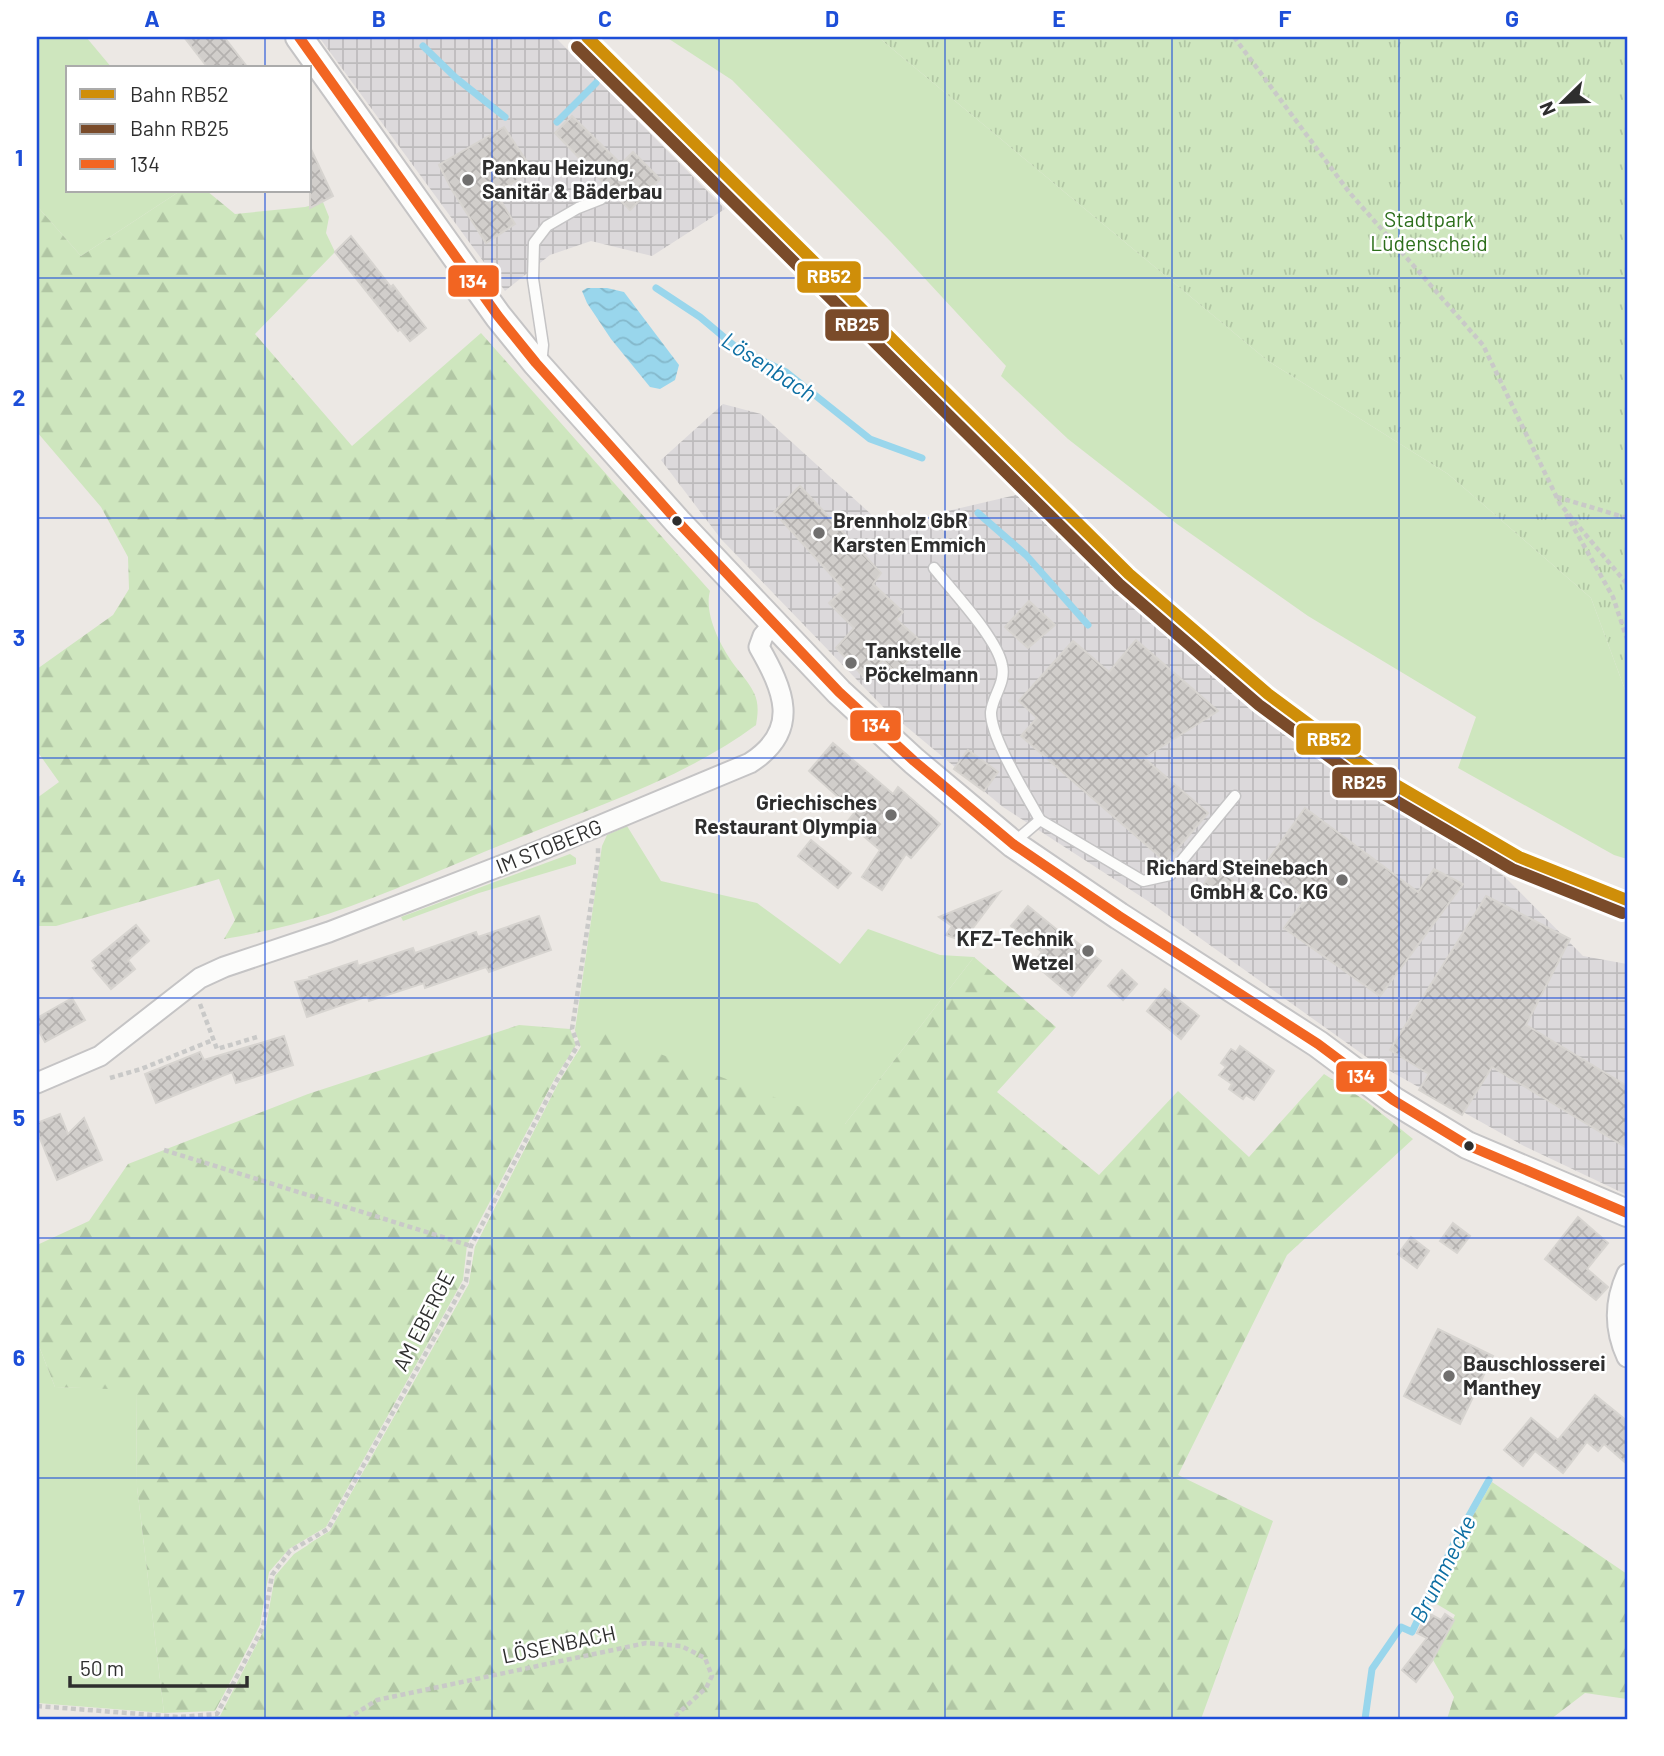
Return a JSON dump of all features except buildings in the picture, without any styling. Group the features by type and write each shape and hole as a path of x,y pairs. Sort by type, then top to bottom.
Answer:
{"main road":[{"path":"299,37 498,317 536,363 663,505 839,692 914,761 1013,844 1318,1044 1393,1100 1467,1145 1627,1213"}],"street":[{"name":"IM STOBERG","path":"37,1083 100,1056 192,984 224,967 328,932 594,829 764,755 778,732 785,709 777,680 759,647 763,636 775,622"},
{"path":"1627,1273 1616,1313 1617,1326 1627,1357"}],"lane":[{"path":"536,363 542,355 544,345 533,279 534,243 547,226 578,208 601,199"},
{"path":"934,568 990,640 1003,665 1002,684 991,713 1006,756 1040,820 1143,881 1170,875 1235,796"},
{"path":"1013,844 1040,820"}],"path":[{"path":"1234,37 1349,192 1483,345 1556,497 1613,597 1627,639"},
{"path":"1556,497 1627,518"},
{"path":"1560,504 1627,584"},
{"name":"AM EBERGE","path":"37,1706 175,1717 217,1714 263,1627 272,1575 290,1551 328,1529 466,1281 471,1246 578,1045 572,1029 598,858 594,829"},
{"path":"192,984 217,1049 257,1037"},
{"path":"110,1078 141,1069 214,1040"},
{"path":"164,1150 471,1246"},
{"name":"LÖSENBACH","path":"347,1719 377,1700 646,1643 681,1646 705,1658 712,1676 706,1688 672,1719"}],"shaded area":[{"path":"319,37 555,37 725,209 652,256 591,241 550,255 505,291"},
{"path":"723,404 761,414 884,526 1024,493 1215,671 1376,789 1505,877 1583,956 1627,964 1627,1195 1524,1146 1372,1061 1151,903 1003,807 884,708 721,539 661,460"}],"green space":[{"path":"37,37 86,37 110,66 66,66 66,192 178,192 81,256 37,206"},
{"path":"666,37 878,37 1268,361 1448,474 1591,598 1627,695 1627,859 1614,855 1458,768 1476,717 1308,616 1177,524 1068,439 1001,376 1006,366 891,242 732,80"},
{"name":"Stadtpark Lüdenscheid","path":"878,37 1627,37 1627,695 1591,598 1448,474 1268,361"},
{"path":"178,192 208,192 235,214 305,207 323,202 329,217 326,233 335,252 255,334 352,446 481,333 710,591 709,609 718,637 756,697 756,725 698,762 635,792 373,898 302,922 224,939 235,920 219,879 56,926 37,926 37,798 59,782 37,751 37,669 113,615 129,589 128,557 101,507 37,432 37,206 81,256"},
{"path":"627,826 661,881 757,903 840,964 868,929 940,955 974,957 825,1150 997,1284 307,1545 330,1531 469,1284 475,1247 559,1082 581,1047 575,1030 602,846 607,835"},
{"path":"570,854 576,858 576,864 479,893 403,921 401,917"},
{"path":"974,957 1056,1027 997,1092 1099,1175 1178,1091 1249,1157 1324,1074 1366,1101 1413,1139 1287,1255 1178,1475 1273,1521 1201,1719 182,1719 220,1716 266,1626 275,1576 294,1554 330,1531 469,1284 475,1247 559,1082 581,1047 575,1030 602,1032 845,1124"},
{"path":"519,1025 570,1029 576,1045 555,1078 467,1245 463,1280 326,1527 289,1549 269,1572 260,1625 215,1711 164,1713 137,1487 136,1390 55,1387 37,1341 37,1245 89,1221 128,1164 308,1094"},
{"path":"37,1341 55,1387 136,1389 137,1487 164,1713 37,1703"},
{"path":"1492,1482 1627,1574 1627,1699 1585,1693 1551,1719 1447,1719 1454,1697 1433,1660 1455,1615 1430,1600 1458,1542"}],"water":[{"path":"587,288 607,288 624,292 679,365 675,380 660,389 650,387 611,339 587,303 582,291"}],"waterway":[{"name":"Lösenbach","path":"423,46 456,78 505,117"},
{"path":"557,122 596,83"},
{"name":"Lösenbach","path":"656,288 700,317 738,349 786,372 870,439 922,458"},
{"name":"Lösenbach","path":"978,513 1026,555 1088,625"},
{"name":"Brummecke","path":"1365,1719 1372,1669 1401,1627 1412,1632 1456,1539 1489,1480"}],"rail line":[{"name":"RB52","path":"587,37 1129,574 1268,694 1372,771 1519,857 1627,900"},
{"name":"RB25","path":"577,47 1119,584 1259,705 1365,783 1512,869 1622,913"}],"transit line":[{"name":"134","path":"299,37 498,316 536,363 678,522 839,692 914,761 1013,844 1318,1044 1393,1100 1467,1145 1627,1213"}],"place":[{"name":"Pankau Heizung, Sanitär & Bäderbau","path":"468,180"},
{"name":"Brennholz GbR Karsten Emmich","path":"819,533"},
{"name":"Tankstelle Pöckelmann","path":"851,663"},
{"name":"Griechisches Restaurant Olympia","path":"891,815"},
{"name":"Richard Steinebach GmbH & Co. KG","path":"1342,880"},
{"name":"KFZ-Technik Wetzel","path":"1088,951"},
{"name":"Bauschlosserei Manthey","path":"1449,1376"}]}
